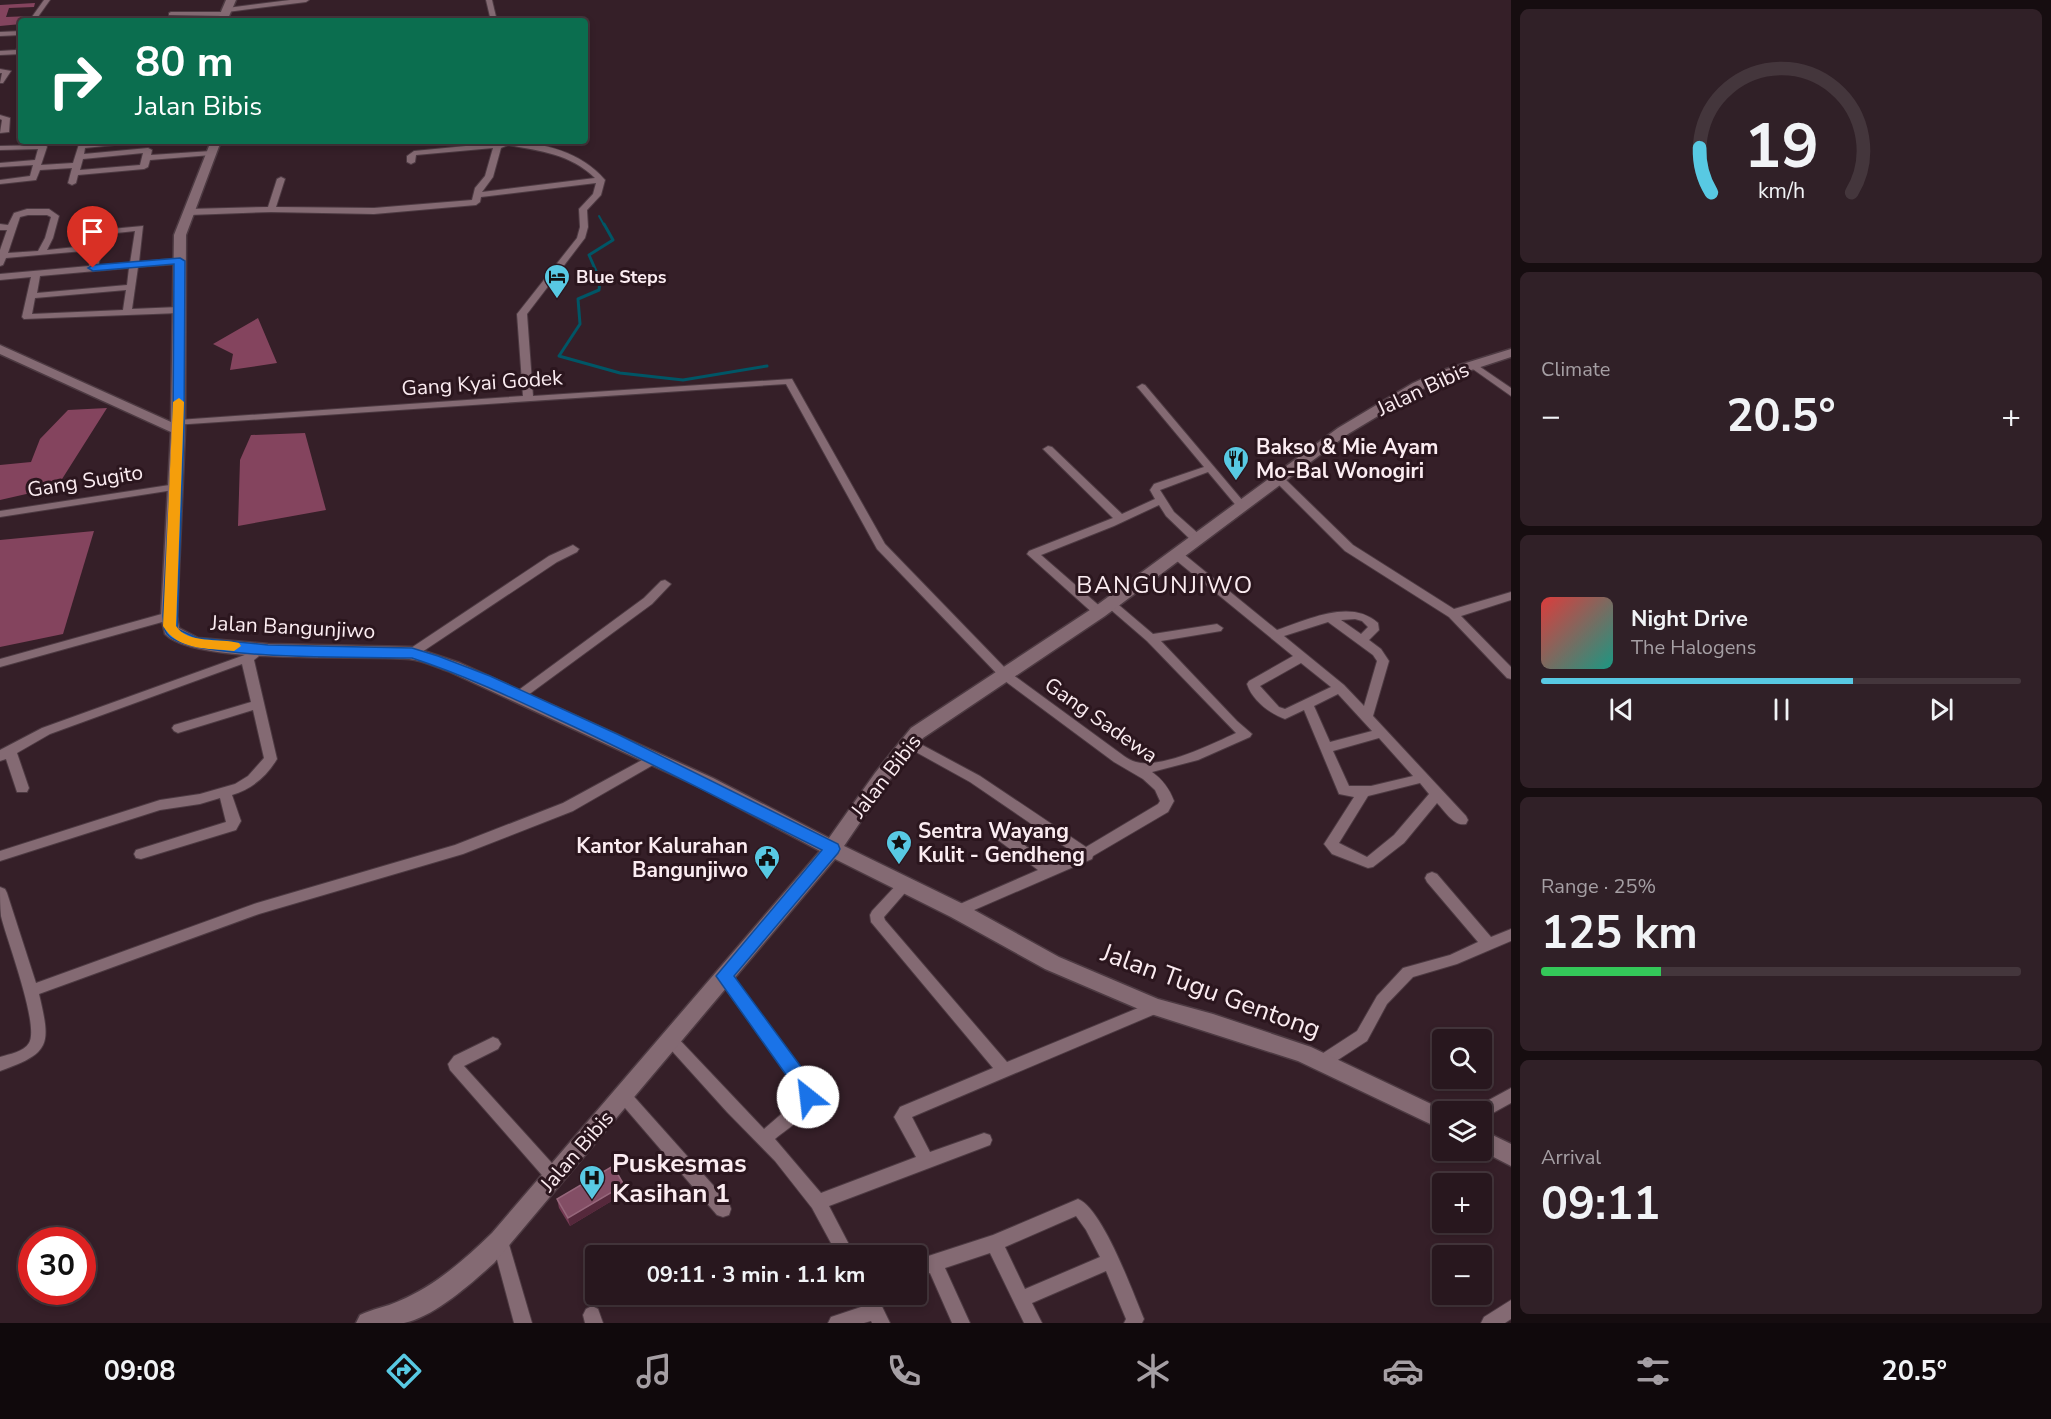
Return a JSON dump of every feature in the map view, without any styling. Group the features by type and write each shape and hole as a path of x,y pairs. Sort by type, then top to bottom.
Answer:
{"main road":[{"path":"170,616 178,426 180,235 214,147"},
{"path":"0,349 178,426"},
{"name":"Jalan Bibis","path":"368,1323 402,1317 477,1264 500,1241 832,849 881,778 917,733 1104,607 1243,507 1343,431 1385,403 1445,374 1511,353"},
{"name":"Jalan Bangunjiwo","path":"170,616 171,630 188,641 268,650 412,653 454,667 655,758 832,849"},
{"name":"Jalan Tugu Gentong","path":"832,849 958,911 1052,963 1155,1007 1224,1026 1322,1062 1432,1115"},
{"path":"1492,1146 1511,1156"}],"street":[{"path":"34,18 47,0"},
{"path":"171,15 226,11 306,0"},
{"path":"489,0 493,18"},
{"path":"0,34 18,33"},
{"path":"0,54 18,51"},
{"path":"0,71 7,72 0,81"},
{"path":"0,117 6,118 6,130 0,131"},
{"path":"72,183 84,145 96,144"},
{"path":"0,165 142,168 145,167 150,144"},
{"path":"411,162 411,156 414,153 490,144"},
{"path":"189,212 271,209 374,211 476,201 476,195 489,177 498,144"},
{"path":"511,144 546,147 564,154 592,170 601,180"},
{"path":"0,148 42,145 32,178 0,182"},
{"path":"76,165 214,147"},
{"path":"271,209 280,179"},
{"path":"476,195 601,180"},
{"path":"528,398 522,314 581,238 584,227 583,209 597,195 601,180"},
{"path":"41,253 55,219 52,213 21,213 16,216 11,227 1,260 99,247"},
{"path":"0,227 11,227"},
{"path":"93,268 104,231 140,227 127,312"},
{"path":"0,278 180,261"},
{"path":"36,274 27,316 179,310"},
{"path":"31,296 132,287"},
{"path":"1473,365 1511,393"},
{"name":"Gang Kyai Godek","path":"178,426 528,398 789,381"},
{"name":"Gang Sadewa","path":"789,381 881,546 1005,675 1119,759 1138,767 1160,786 1167,801 1163,808 1087,855"},
{"path":"1142,387 1243,507"},
{"path":"1048,449 1120,519"},
{"path":"1197,539 1170,514 1158,495 1158,486 1211,468"},
{"path":"1279,479 1349,548 1453,614 1511,675"},
{"name":"Gang Sugito","path":"0,514 176,487"},
{"path":"1138,767 1158,767 1213,749 1246,734 1233,724 1151,638 1036,558 1035,552 1120,519 1158,495"},
{"path":"412,653 553,559 573,549"},
{"path":"1176,554 1340,688 1461,820"},
{"path":"520,695 648,601 664,584"},
{"path":"1453,614 1511,596"},
{"path":"1274,635 1349,614 1366,617 1374,626 1373,630 1361,640"},
{"path":"0,663 170,616"},
{"path":"1331,618 1361,640 1383,661 1367,716"},
{"path":"1151,638 1217,628"},
{"path":"22,788 5,754 46,731 268,650"},
{"path":"1302,657 1256,681 1253,687 1280,713 1290,712 1340,688"},
{"path":"0,856 160,805 225,792 246,785 265,768 271,759 247,658"},
{"path":"178,728 258,704"},
{"path":"1307,704 1344,790 1364,792 1422,778"},
{"path":"1325,748 1382,733"},
{"path":"909,743 975,779 1087,855"},
{"path":"30,991 267,906 458,850 568,807 655,758"},
{"path":"141,854 231,826 234,821 225,792"},
{"path":"1364,792 1331,844 1337,850 1368,863 1399,839 1437,794"},
{"path":"999,833 1050,872"},
{"path":"958,911 1087,855"},
{"path":"1432,878 1489,945"},
{"path":"904,886 877,915 878,922 1004,1070"},
{"path":"0,893 30,991 38,1041 27,1053 0,1064"},
{"path":"1322,1062 1362,1036 1382,1000 1408,972 1452,960 1511,935"},
{"path":"724,976 807,1090 808,1097 805,1102 764,1139"},
{"path":"926,1161 902,1117 904,1114 1155,1007"},
{"path":"671,1041 764,1139 818,1202 841,1245"},
{"path":"493,1044 459,1061 456,1064 458,1070 554,1178"},
{"path":"1492,1106 1511,1095"},
{"path":"624,1096 723,1209"},
{"path":"818,1202 984,1140"},
{"path":"927,1265 994,1243 1078,1207 1087,1215 1110,1261 1135,1319 1133,1323"},
{"path":"500,1241 523,1323"},
{"path":"994,1243 1033,1323"},
{"path":"1021,1299 1110,1261"},
{"path":"934,1263 961,1323"},
{"path":"1490,1323 1511,1309"},
{"path":"837,1323 878,1317"}],"shaded area":[{"path":"35,3 34,7 9,8 6,17 31,16 18,18 18,24 0,26 0,5"},
{"path":"258,318 277,363 230,370 233,354 213,344"},
{"path":"107,408 57,487 0,500 0,465 31,462 40,439 68,410"},
{"path":"305,433 326,510 238,526 240,460 251,435"},
{"path":"94,531 63,634 0,647 0,540"}],"building":[{"path":"613,1166 624,1185 568,1218 557,1199"}],"waterway":[{"path":"599,216 604,225"},
{"path":"604,224 613,240 589,255 600,280 599,290 578,299 580,324 559,356 620,373 683,380 767,366"}],"slow traffic":[{"path":"179,402 170,626 175,634 188,641 234,646"}],"place":[{"name":"Blue Steps","path":"557,300"},
{"name":"Bakso & Mie Ayam Mo-Bal Wonogiri","path":"1236,482"},
{"name":"Sentra Wayang Kulit - Gendheng","path":"899,866"},
{"name":"Kantor Kalurahan Bangunjiwo","path":"767,881"},
{"name":"Puskesmas Kasihan 1","path":"592,1201"}],"district":[{"name":"BANGUNJIWO","path":"1165,585"}],"route":[{"path":"93,268 180,261 178,430 170,626 180,638 195,643 268,650 412,653 485,680 612,738 707,783 832,849 724,976 801,1081 807,1090 808,1097"}]}
